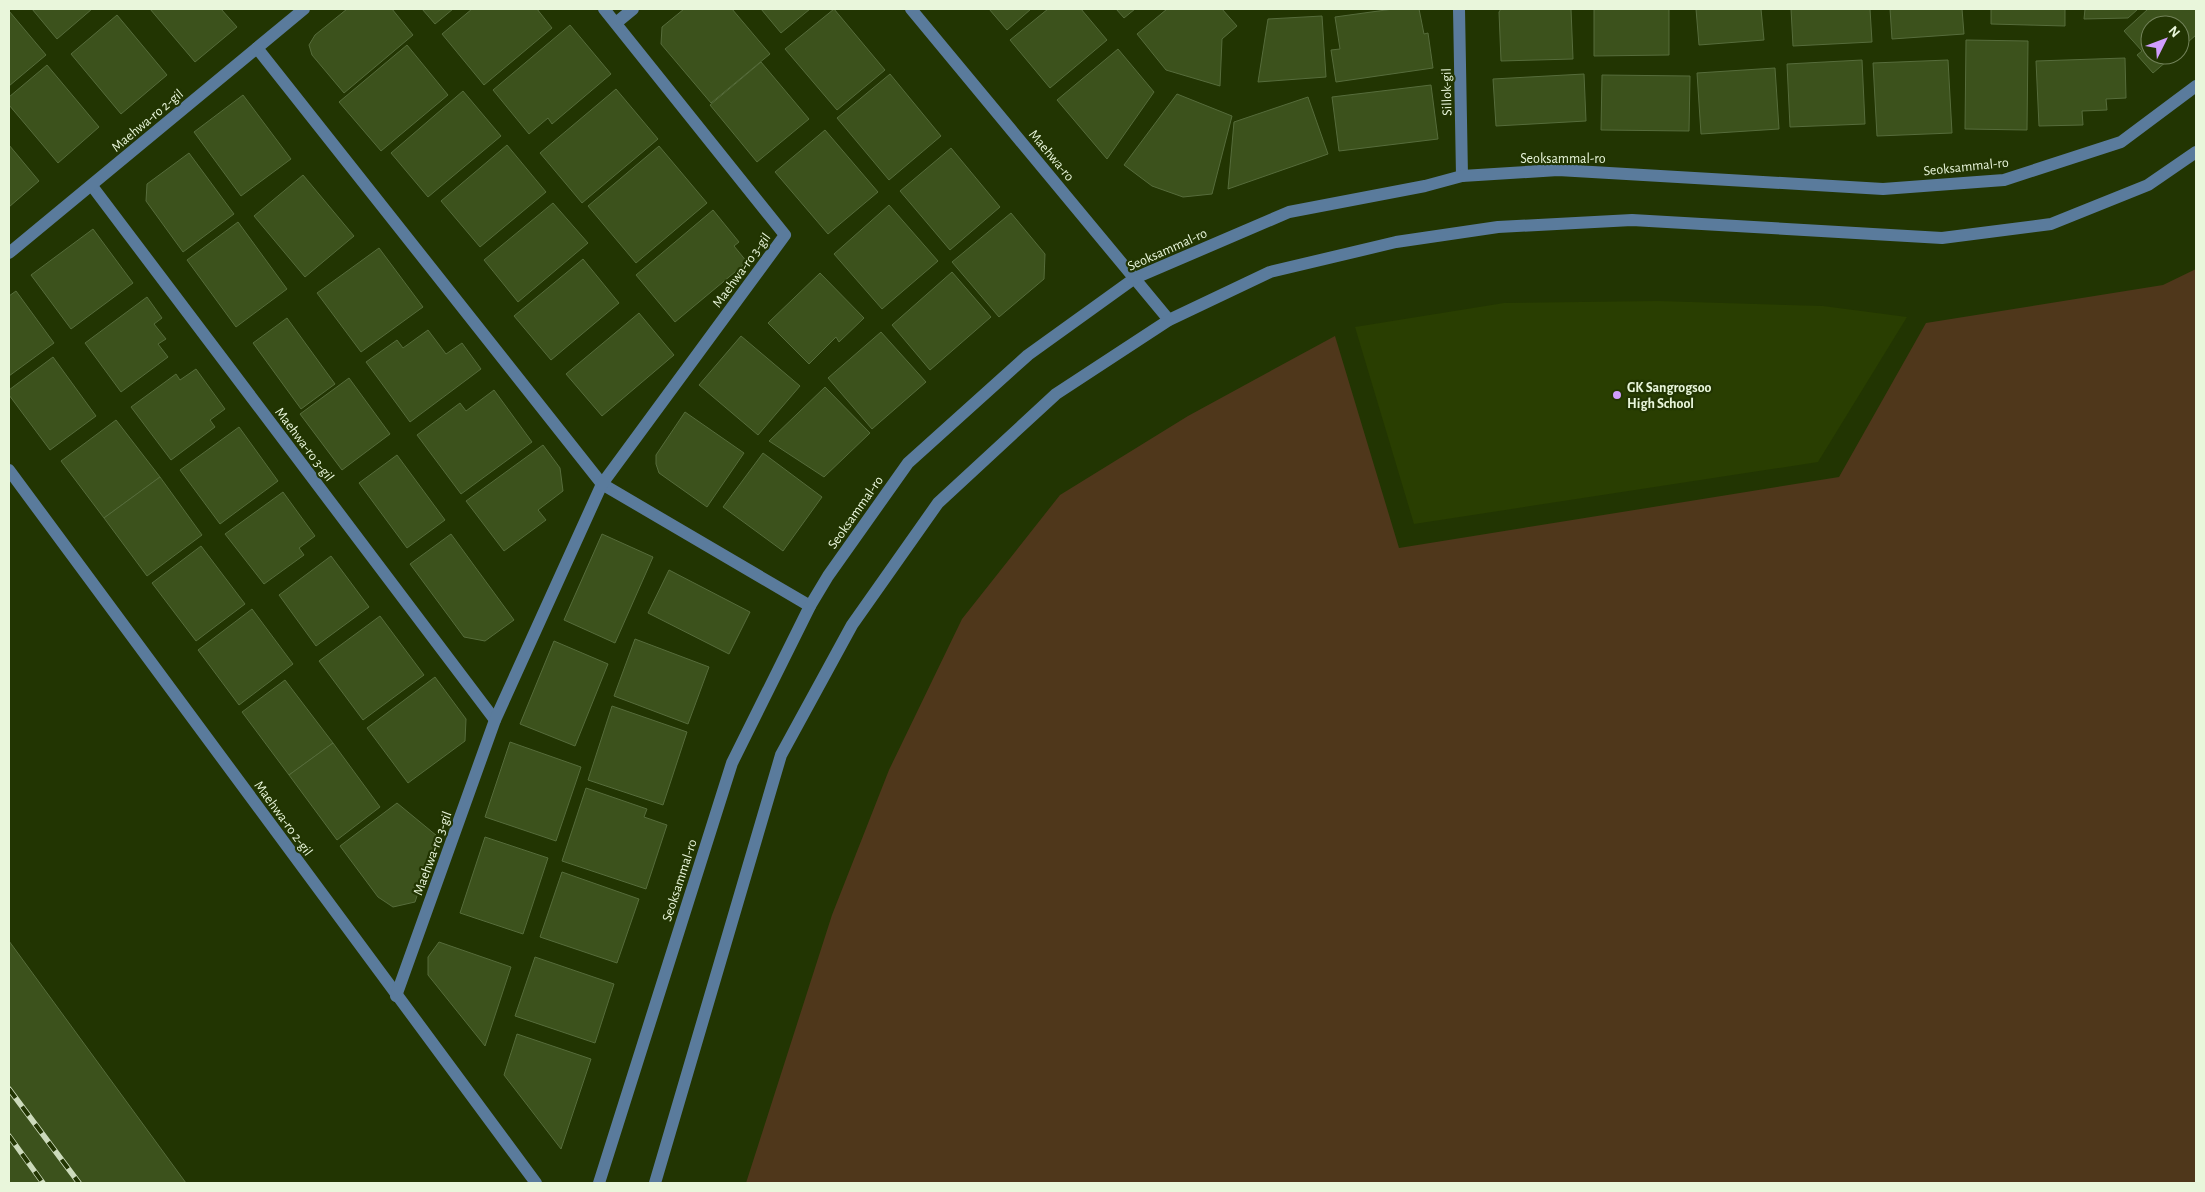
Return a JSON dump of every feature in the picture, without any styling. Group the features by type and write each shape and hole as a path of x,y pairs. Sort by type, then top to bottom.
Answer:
{"street":[{"name":"Maehwa-ro 2-gil","path":"9,253 304,9"},
{"name":"Maehwa-ro 3-gil","path":"396,996 495,720 602,484 785,235 604,9"},
{"path":"616,23 633,9"},
{"name":"Maehwa-ro","path":"911,9 1169,320"},
{"name":"Sillok-gil","path":"1459,9 1462,176"},
{"path":"258,48 602,484 810,606"},
{"name":"Seoksammal-ro","path":"599,1183 732,763 810,606 828,576 908,463 1028,355 1135,278 1289,212 1425,186 1462,176 1558,170 1883,189 2004,180 2121,142 2196,86"},
{"path":"655,1183 780,755 852,624 938,503 1056,394 1169,320 1270,272 1396,242 1498,228 1632,220 1942,238 2051,224 2148,185 2196,152"},
{"name":"Maehwa-ro 3-gil","path":"92,186 495,720"},
{"name":"Maehwa-ro 2-gil","path":"9,470 536,1183"}],"shaded area":[{"path":"2196,269 2196,1183 746,1183 832,915 889,770 962,619 1060,495 1188,416 1335,336 1399,548 1839,477 1926,323 2163,285"},
{"name":"GK Sangrogsoo High School","path":"1658,301 1823,306 1907,317 1818,462 1414,524 1355,327 1504,303"}],"building":[{"path":"32,9 92,9 57,39"},
{"path":"150,9 221,9 237,27 195,62"},
{"path":"347,9 392,9 413,35 344,93 312,55 309,45 315,35"},
{"path":"422,9 453,9 435,24"},
{"path":"472,9 537,9 552,28 484,85 442,34"},
{"path":"684,9 732,9 770,54 711,103 661,44 662,27"},
{"path":"761,9 810,9 781,33"},
{"path":"834,9 885,70 837,110 785,49"},
{"path":"989,9 1031,9 1007,30"},
{"path":"1048,9 1081,9 1107,40 1050,88 1010,40"},
{"path":"1116,9 1135,9 1124,18"},
{"path":"1167,9 1222,9 1237,26 1222,39 1220,86 1166,70 1137,34"},
{"path":"1393,9 1419,9 1424,34 1428,33 1433,68 1336,82 1331,50 1340,49 1335,17"},
{"path":"1501,9 1571,9 1573,59 1501,61 1499,12"},
{"path":"1594,9 1669,9 1669,55 1594,56"},
{"path":"1696,9 1761,9 1764,40 1699,45"},
{"path":"1791,9 1870,9 1872,42 1793,46"},
{"path":"1890,9 1962,9 1964,34 1892,39"},
{"path":"1991,9 2065,9 2065,26 1991,24"},
{"path":"2085,9 2138,9 2128,18 2084,19"},
{"path":"2148,9 2196,9 2196,35 2190,40 2190,15 2141,15"},
{"path":"9,11 46,55 9,86"},
{"path":"117,15 167,75 121,114 71,54"},
{"path":"1322,16 1326,77 1258,82 1268,19"},
{"path":"2140,16 2140,49 2124,31"},
{"path":"570,25 611,74 552,124 548,118 529,134 493,90"},
{"path":"1966,40 2028,41 2027,130 1965,129"},
{"path":"407,45 448,95 381,151 339,102"},
{"path":"1118,49 1154,92 1107,159 1057,100"},
{"path":"2125,58 2126,98 2106,99 2107,110 2082,111 2083,125 2039,126 2036,61"},
{"path":"1862,60 1865,124 1790,127 1787,64"},
{"path":"1948,60 1952,133 1877,136 1873,63"},
{"path":"761,62 809,119 757,162 710,105"},
{"path":"47,65 99,127 58,163 9,105 9,97"},
{"path":"2146,65 2162,65 2153,73"},
{"path":"1775,68 1779,129 1701,134 1697,73"},
{"path":"890,74 941,136 889,180 837,118"},
{"path":"1584,74 1586,121 1496,126 1493,79"},
{"path":"1602,75 1690,76 1689,131 1601,130"},
{"path":"1431,85 1438,139 1339,151 1332,97"},
{"path":"616,89 658,139 582,203 540,153"},
{"path":"463,91 501,136 428,197 391,153"},
{"path":"1177,94 1232,116 1212,194 1183,197 1152,186 1124,165"},
{"path":"243,95 291,159 241,196 194,132"},
{"path":"1308,97 1328,154 1228,189 1234,122"},
{"path":"825,130 878,192 828,234 775,172"},
{"path":"9,145 39,181 9,207"},
{"path":"507,145 546,192 480,247 441,201"},
{"path":"659,146 707,203 636,263 588,206"},
{"path":"951,148 1000,207 950,250 900,191"},
{"path":"189,153 234,214 183,252 146,201 147,184"},
{"path":"303,175 354,236 305,277 254,216"},
{"path":"553,203 588,243 518,302 484,260"},
{"path":"889,205 938,261 882,309 834,254"},
{"path":"713,210 739,242 734,246 747,262 675,322 636,275"},
{"path":"1011,213 1045,254 1044,279 999,317 952,262"},
{"path":"238,222 287,289 236,327 187,260"},
{"path":"93,229 133,283 71,329 31,275"},
{"path":"379,248 423,307 361,352 317,293"},
{"path":"583,259 619,303 551,360 514,316"},
{"path":"952,272 991,317 930,370 892,325"},
{"path":"820,273 864,318 839,342 836,337 809,364 768,323"},
{"path":"16,291 54,343 9,376 9,296"},
{"path":"147,297 162,318 154,324 166,339 158,344 168,357 121,392 85,343"},
{"path":"639,313 674,355 602,416 566,374"},
{"path":"287,318 335,384 301,409 253,343"},
{"path":"428,330 446,354 462,343 481,369 410,422 366,362 397,340 403,348"},
{"path":"881,332 926,382 872,429 828,378"},
{"path":"741,336 800,386 758,435 699,385"},
{"path":"53,357 96,416 50,450 9,395 9,390"},
{"path":"196,369 225,409 210,420 215,427 171,460 131,407 176,374 180,380"},
{"path":"349,378 390,434 342,470 300,414"},
{"path":"825,387 870,433 824,477 769,441"},
{"path":"494,390 532,442 461,494 417,435 460,403 466,411"},
{"path":"685,412 744,453 707,507 659,473 656,464 656,455"},
{"path":"116,420 160,477 104,518 61,461"},
{"path":"239,427 278,481 220,524 180,470"},
{"path":"543,445 560,468 563,491 538,510 546,520 504,551 466,501"},
{"path":"763,453 822,497 783,551 723,507"},
{"path":"397,455 445,520 407,548 359,483"},
{"path":"160,477 202,535 147,576 104,518"},
{"path":"283,492 315,536 299,548 304,555 264,584 225,534"},
{"path":"451,534 514,620 485,641 464,637 410,564"},
{"path":"602,534 653,557 615,643 564,620"},
{"path":"201,546 245,604 196,641 152,583"},
{"path":"331,556 369,607 316,646 279,595"},
{"path":"669,570 750,612 729,654 648,613"},
{"path":"252,609 293,664 239,705 198,650"},
{"path":"380,616 424,675 363,720 319,661"},
{"path":"635,639 709,667 688,724 614,696"},
{"path":"554,641 608,664 575,746 520,724"},
{"path":"435,677 466,719 465,741 408,783 367,728"},
{"path":"285,680 333,743 289,775 242,712"},
{"path":"612,706 687,732 663,805 588,780"},
{"path":"510,742 581,767 556,841 485,817"},
{"path":"333,743 380,807 337,840 289,775"},
{"path":"586,788 647,809 644,817 667,825 646,889 562,861"},
{"path":"397,803 437,836 415,902 393,907 378,897 340,846"},
{"path":"485,837 548,858 523,934 460,913"},
{"path":"562,872 639,899 617,963 540,937"},
{"path":"9,941 186,1183 9,1183"},
{"path":"439,942 511,967 485,1046 428,975 428,957"},
{"path":"535,957 614,984 595,1043 515,1016"},
{"path":"517,1034 591,1059 561,1149 504,1075"}],"railway":[{"path":"9,1089 79,1183"},
{"path":"9,1136 43,1183"}],"place":[{"name":"GK Sangrogsoo High School","path":"1617,395"}]}
